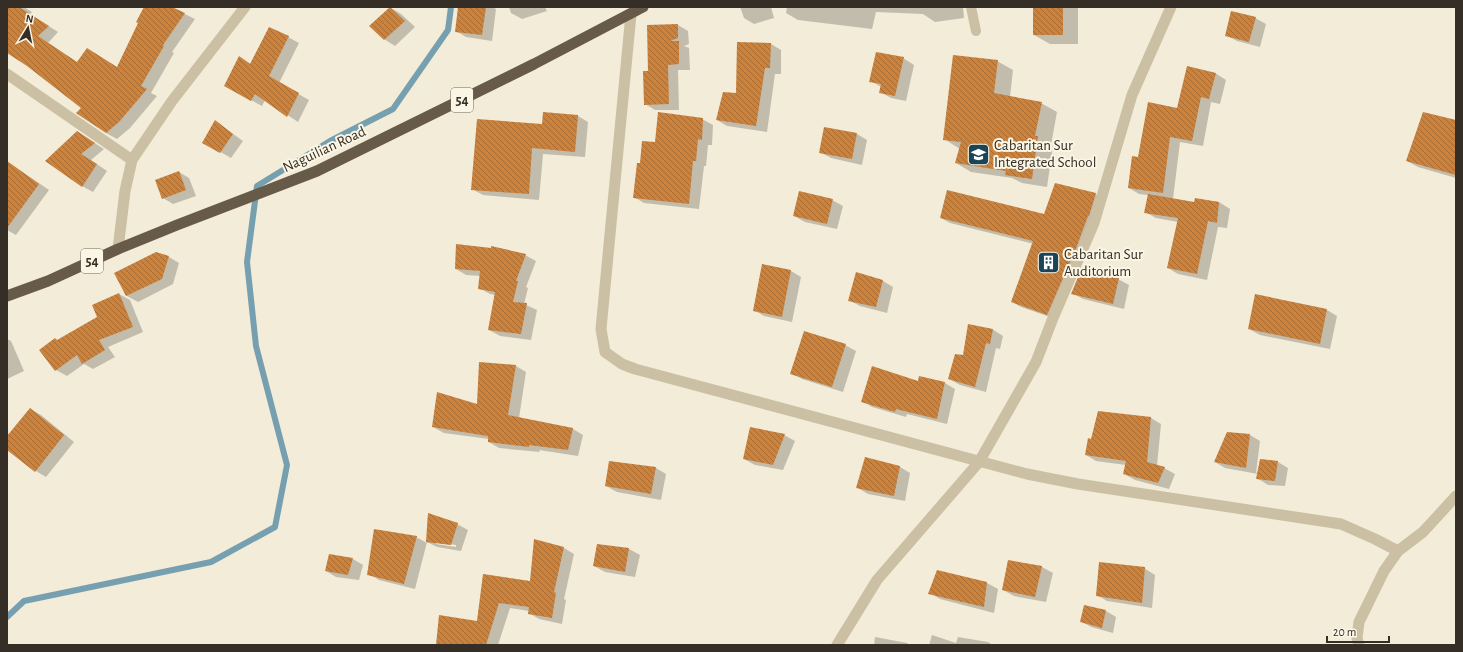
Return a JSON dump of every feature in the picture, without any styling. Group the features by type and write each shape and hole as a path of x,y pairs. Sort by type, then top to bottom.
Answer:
{"highway":[{"name":"Naguilian Road","path":"7,296 48,281 118,249 177,225 317,171 534,64 643,7"}],"street":[{"path":"118,249 125,191 132,160 172,101 245,7"},
{"path":"837,645 877,580 979,462 1036,362 1053,318 1094,223 1132,95 1171,7"},
{"path":"631,14 601,329 605,352 622,364 635,370 1027,474 1078,484 1341,524 1398,551"},
{"path":"7,74 132,160"},
{"path":"1359,645 1356,638 1359,622 1384,571 1398,551 1422,532 1456,496"}],"lane":[{"path":"971,7 976,31"}],"building":[{"path":"7,7 19,7 49,26 38,36 77,62 87,48 117,67 144,7 172,7 185,13 163,45 164,46 141,86 147,89 119,122 106,133 76,113 81,108 27,66 7,53"},
{"path":"390,7 405,21 384,40 369,26"},
{"path":"458,7 486,7 482,35 455,32"},
{"path":"1033,7 1063,7 1063,35 1033,35"},
{"path":"1231,11 1256,17 1249,42 1225,36"},
{"path":"678,24 678,38 670,41 679,41 679,64 668,65 669,104 644,105 643,71 648,71 647,25"},
{"path":"269,27 289,36 269,76 299,93 287,117 255,94 251,101 224,86 239,56 250,64"},
{"path":"737,42 771,43 770,68 765,68 756,126 716,120 723,92 736,93"},
{"path":"876,52 904,57 895,96 879,93 881,84 869,82"},
{"path":"953,55 998,60 994,93 1042,102 1035,136 1038,136 1032,179 1005,175 1006,171 955,163 961,142 943,140"},
{"path":"1187,66 1216,73 1209,99 1201,97 1192,141 1170,137 1163,193 1128,188 1132,156 1138,157 1148,102 1177,108"},
{"path":"543,112 578,115 575,152 532,148 529,194 471,190 477,119 542,124"},
{"path":"658,112 703,118 702,140 698,139 696,161 693,161 689,204 633,198 637,163 640,163 642,141 655,142"},
{"path":"1423,112 1456,120 1456,175 1406,161"},
{"path":"215,120 233,134 220,153 202,143"},
{"path":"824,127 857,133 852,159 819,153"},
{"path":"77,131 95,143 81,154 97,164 82,187 45,161"},
{"path":"7,161 39,184 7,228"},
{"path":"179,171 186,190 162,199 155,180"},
{"path":"1055,183 1096,193 1077,246 1047,315 1011,302 1033,241 940,218 947,190 1044,214"},
{"path":"799,191 833,199 827,224 793,216"},
{"path":"1148,194 1194,202 1195,198 1219,202 1217,223 1208,221 1197,274 1167,268 1178,218 1144,213"},
{"path":"456,244 491,248 491,246 526,254 516,281 518,281 513,302 527,303 521,334 488,330 495,292 478,289 480,271 455,269"},
{"path":"156,252 169,256 162,279 126,296 114,273"},
{"path":"762,264 791,270 782,317 753,311"},
{"path":"1081,270 1119,278 1113,304 1071,294"},
{"path":"856,272 883,280 876,307 848,301"},
{"path":"119,293 133,327 99,340 105,350 82,364 77,355 55,371 39,350 55,338 57,340 97,317 92,305"},
{"path":"1255,294 1327,309 1320,344 1248,329"},
{"path":"968,324 993,329 990,344 986,343 975,387 948,379 955,354 963,355"},
{"path":"804,331 846,344 832,387 790,374"},
{"path":"479,362 516,365 508,415 573,428 568,450 488,442 488,436 432,427 437,392 477,404"},
{"path":"872,366 918,381 919,376 945,382 937,419 896,409 895,412 861,402"},
{"path":"30,408 64,435 35,472 7,450 7,436"},
{"path":"1098,411 1151,417 1147,462 1165,467 1158,483 1123,474 1126,461 1085,455 1088,438 1091,439"},
{"path":"750,427 785,434 773,465 743,459"},
{"path":"1227,432 1250,434 1246,468 1214,462"},
{"path":"865,457 900,466 894,496 856,488"},
{"path":"1260,459 1278,461 1275,481 1256,479"},
{"path":"609,461 656,467 651,494 605,486"},
{"path":"428,513 458,523 451,545 426,542"},
{"path":"374,529 417,536 404,584 367,575"},
{"path":"534,539 564,547 554,592 556,593 552,618 528,614 529,607 499,603 486,645 436,645 439,615 477,621 483,574 530,581"},
{"path":"597,544 629,548 625,572 593,566"},
{"path":"329,554 353,558 348,575 325,571"},
{"path":"1008,560 1042,566 1035,597 1002,590"},
{"path":"1099,562 1145,567 1142,603 1096,596"},
{"path":"937,570 987,582 984,607 928,594"},
{"path":"1084,605 1106,610 1102,628 1080,622"}],"waterway":[{"path":"7,617 24,601 211,562 275,527 287,465 256,346 247,262 257,186 330,141 393,109 448,30 451,7"}],"place":[{"name":"Cabaritan Sur Integrated School","path":"978,154"},
{"name":"Cabaritan Sur Auditorium","path":"1048,263"}]}
